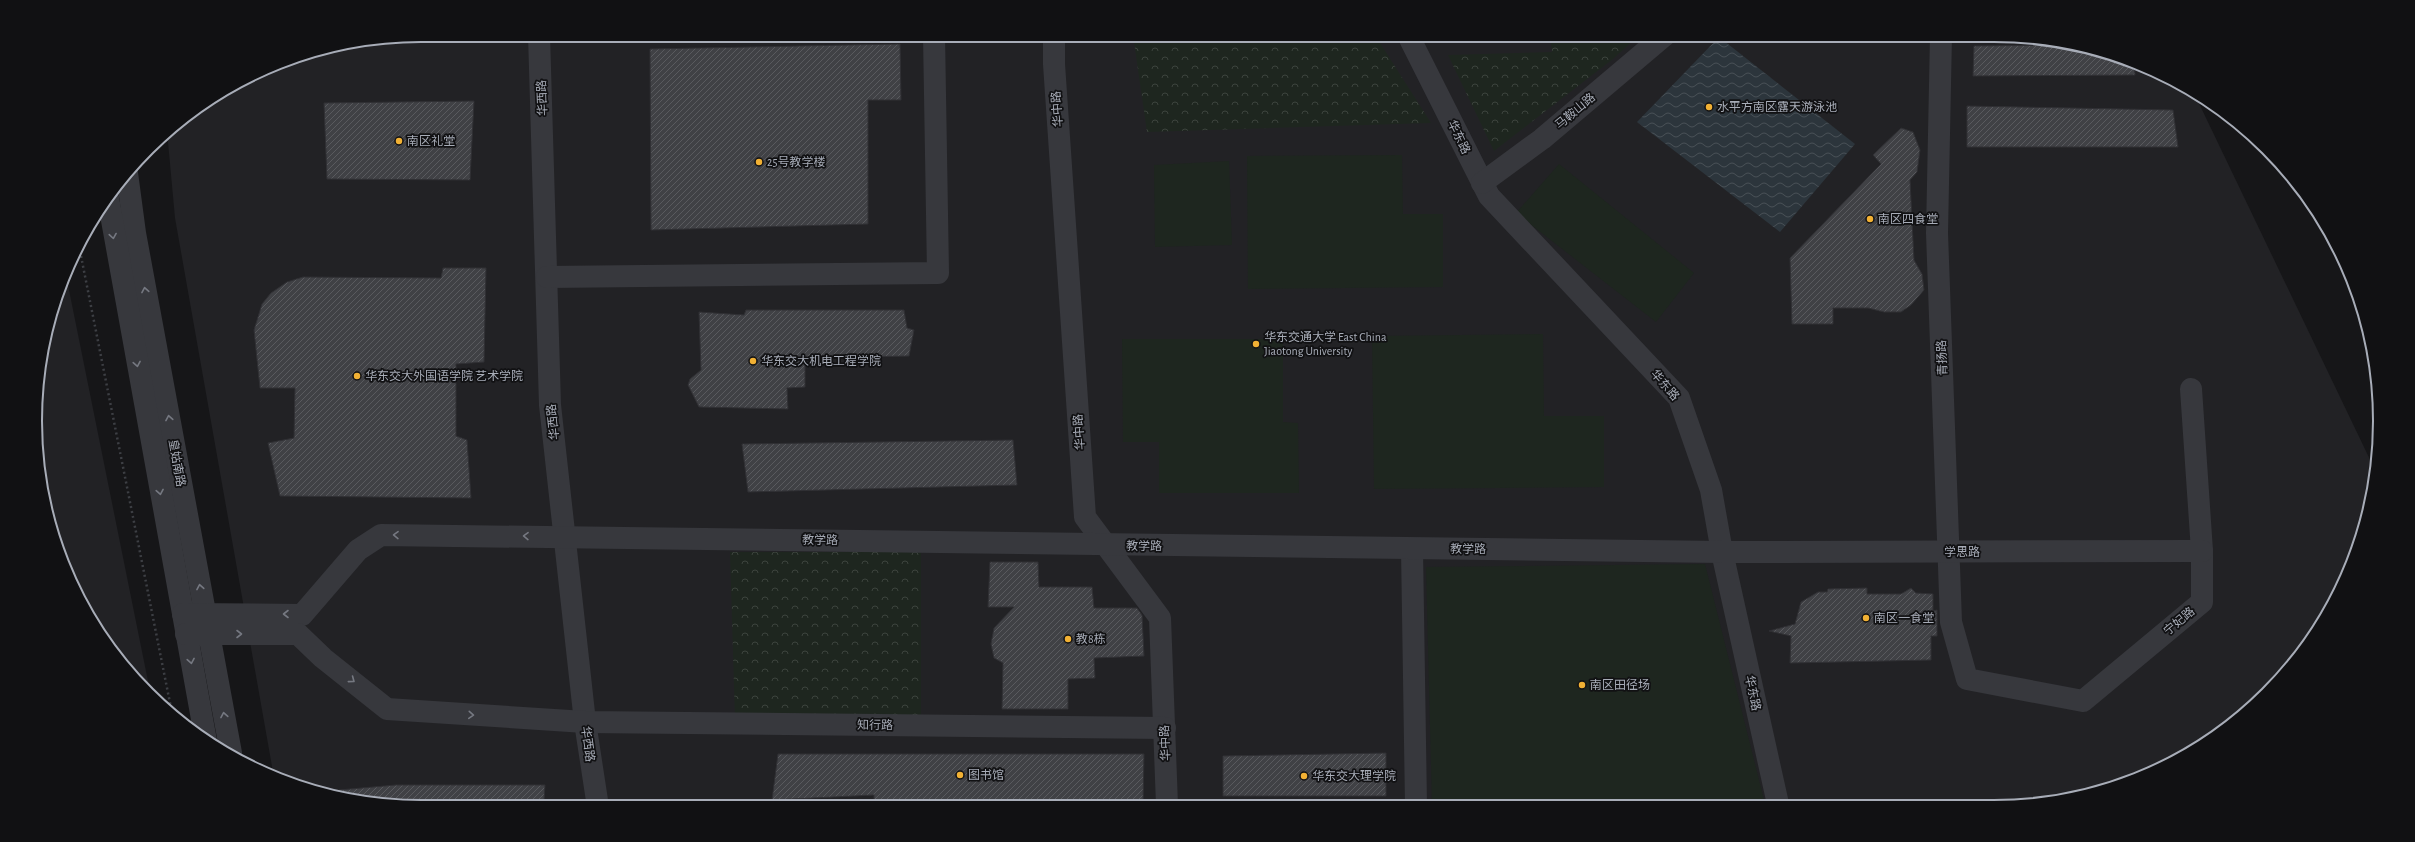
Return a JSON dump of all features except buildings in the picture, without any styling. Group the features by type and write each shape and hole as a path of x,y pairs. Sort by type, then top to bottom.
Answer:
{"street":[{"name":"华西路","path":"539,42 550,405 585,722 597,800"},
{"path":"547,277 938,273 934,42"},
{"name":"华中路","path":"1054,42 1054,72 1085,517 1160,618 1167,800"},
{"name":"华东路","path":"1412,42 1488,196 1679,398 1711,490 1722,552 1777,800"},
{"name":"马鞍山路","path":"1482,183 1542,139 1657,42"},
{"name":"青扬路","path":"1941,42 1937,233 1948,552 1951,622 1967,679"},
{"name":"皇姑南路","path":"128,180 135,233 230,748"},
{"name":"皇姑南路","path":"109,205 204,732"},
{"name":"宁妃路","path":"1967,679 2083,701 2202,602 2202,551 2191,390"},
{"name":"教学路","path":"207,624 302,614 358,550 381,535 565,536 1106,545 1722,552"},
{"path":"1412,549 1416,800"},
{"name":"学思路","path":"1722,552 2202,551"},
{"path":"184,624 207,624"},
{"name":"知行路","path":"207,624 298,634 322,658 387,709 585,722 1165,728"}],"path":[{"path":"81,256 171,706"}],"shaded area":[{"name":"华东交通大学 East China Jiaotong University","path":"421,42 1994,42 2043,45 2068,49 2116,62 2162,81 2198,102 2371,461 2370,470 2366,495 2353,543 2334,589 2309,632 2279,671 2244,706 2225,722 2184,749 2162,761 2116,780 2068,793 2043,797 1994,800 421,800 372,797 323,787 299,780 273,770 175,218 168,139 171,136 210,106 253,81 299,62 347,49 372,45"},
{"path":"67,285 149,684 120,652 106,632 81,589 62,543 49,495 45,470 42,421 45,372 55,323"}],"green space":[{"path":"1134,42 1379,42 1431,123 1147,132"},
{"path":"1551,42 1631,42 1613,59 1494,151 1448,55 1552,52"},
{"path":"1402,155 1403,214 1443,214 1443,287 1248,289 1247,156"},
{"path":"1229,161 1232,245 1155,247 1154,165"},
{"path":"1559,164 1694,273 1656,322 1516,213"},
{"path":"1543,334 1544,416 1604,416 1604,487 1374,489 1372,336"},
{"path":"1122,339 1283,339 1283,422 1298,423 1299,493 1159,493 1159,442 1123,442"},
{"path":"730,552 921,552 921,722 735,720"},
{"name":"南区田径场","path":"1705,564 1764,800 1432,800 1426,567"}],"water":[{"path":"1714,42 1725,42 1855,144 1780,232 1637,122"}],"place":[{"name":"水平方南区露天游泳池","path":"1709,107"},
{"name":"南区礼堂","path":"399,141"},
{"name":"25号教学楼","path":"759,162"},
{"name":"南区四食堂","path":"1870,219"},
{"name":"华东交通大学 East China Jiaotong University","path":"1256,344"},
{"name":"华东交大机电工程学院","path":"753,361"},
{"name":"华东交大外国语学院 艺术学院","path":"357,376"},
{"name":"南区一食堂","path":"1866,618"},
{"name":"教8栋","path":"1068,639"},
{"name":"南区田径场","path":"1582,685"},
{"name":"图书馆","path":"960,775"},
{"name":"华东交大理学院","path":"1304,776"}]}
